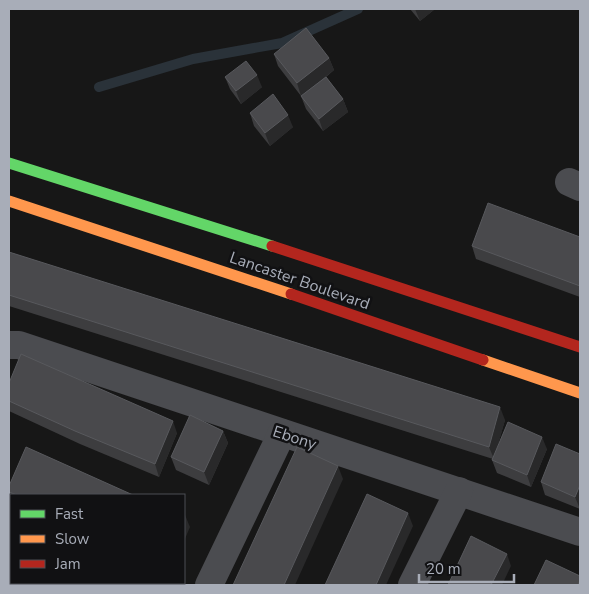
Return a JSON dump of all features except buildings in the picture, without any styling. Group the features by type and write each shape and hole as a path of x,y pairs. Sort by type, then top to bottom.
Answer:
{"main road":[{"name":"Lancaster Boulevard","path":"9,162 197,221 580,347"},
{"name":"Lancaster Boulevard","path":"9,201 194,261 580,393"}],"street":[{"name":"Ebony","path":"9,345 18,345 580,532"},
{"path":"209,585 282,433"},
{"path":"412,585 459,492"}],"waterway":[{"path":"99,87 193,59 282,43 358,9"}],"traffic: fast":[{"path":"9,163 272,246"}],"traffic: slow":[{"path":"9,201 291,294"},
{"path":"483,360 580,393"}],"traffic: jam":[{"path":"272,246 580,347"},
{"path":"291,294 483,360"}]}
